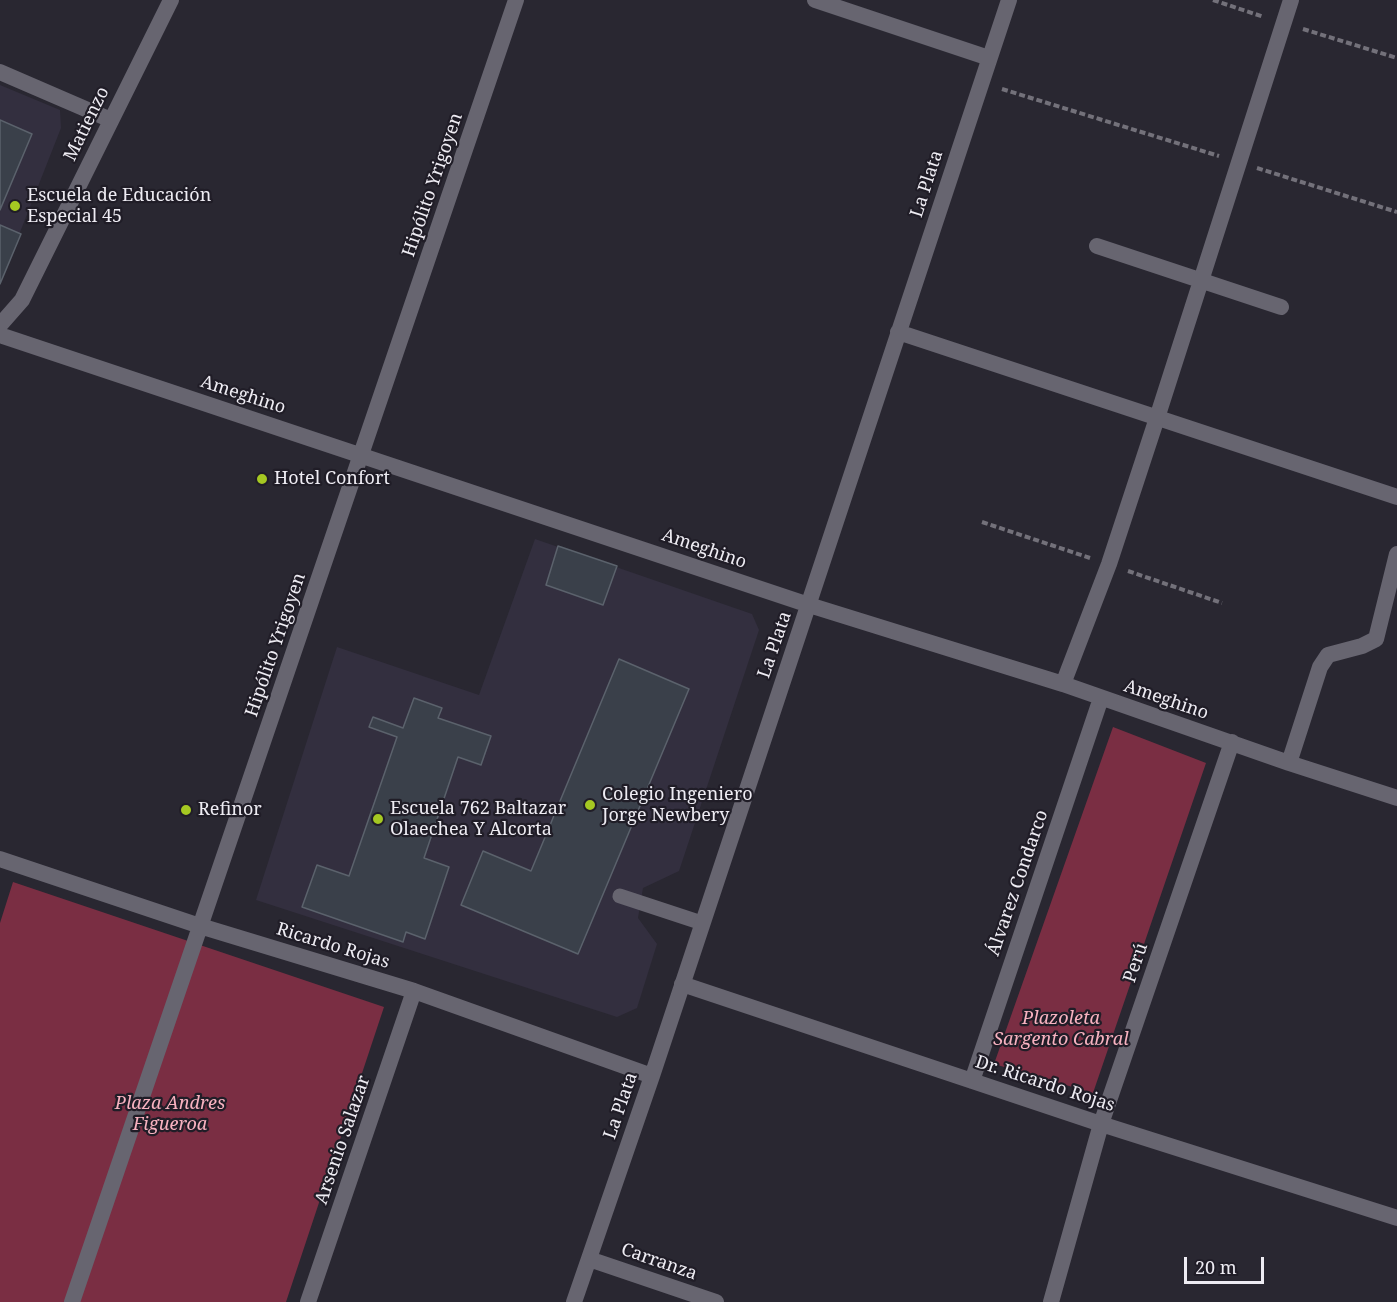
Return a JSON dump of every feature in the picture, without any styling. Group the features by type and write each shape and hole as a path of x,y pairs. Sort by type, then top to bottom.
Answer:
{"street":[{"name":"Matienzo","path":"0,325 22,300 171,0"},
{"name":"Hipólito Yrigoyen","path":"72,1302 516,0"},
{"path":"815,0 989,58"},
{"name":"La Plata","path":"574,1302 652,1076 1009,0"},
{"path":"1063,684 1109,564 1291,0"},
{"path":"0,72 111,120"},
{"path":"1097,246 1281,307"},
{"path":"898,332 1397,497"},
{"name":"Ameghino","path":"0,335 809,604 1063,684 1289,764 1397,798"},
{"path":"1289,764 1320,667 1328,655 1362,646 1376,639 1397,554"},
{"name":"Álvarez Condarco","path":"972,1081 1101,699"},
{"name":"Perú","path":"1051,1302 1101,1124 1232,742"},
{"name":"Ricardo Rojas","path":"0,859 200,926 414,991 652,1076"},
{"name":"Dr. Ricardo Rojas","path":"682,984 1101,1124 1397,1218"},
{"name":"Arsenio Salazar","path":"308,1302 414,991"},
{"name":"Carranza","path":"589,1259 716,1302"}],"lane":[{"path":"620,896 702,923"}],"path":[{"path":"981,82 1397,212"}],"shaded area":[{"name":"Escuela de Educación Especial 45","path":"0,85 60,110 61,128 0,283"},
{"name":"Colegio Ingeniero Jorge Newbery","path":"535,539 752,614 759,630 679,871 643,888 638,918 657,944 637,1008 617,1017 256,900 337,647 479,695"}],"green space":[{"name":"Plazoleta Sargento Cabral","path":"1113,727 1206,763 1093,1093 994,1064"},
{"name":"Plaza Andres Figueroa","path":"13,882 384,1007 286,1302 0,1302 0,923"}],"building":[{"path":"0,120 32,134 0,210"},
{"path":"0,225 21,234 0,284"},
{"path":"558,546 617,566 603,605 546,585"},
{"path":"619,659 689,689 578,954 461,905 483,851 531,871"},
{"path":"414,698 442,708 438,718 491,736 481,765 458,757 424,858 449,867 425,939 406,932 403,942 302,907 317,865 349,876 397,737 369,727 373,717 403,728"}],"place":[{"name":"Escuela de Educación Especial 45","path":"15,206"},
{"name":"Hotel Confort","path":"262,479"},
{"name":"Colegio Ingeniero Jorge Newbery","path":"590,805"},
{"name":"Refinor","path":"186,810"},
{"name":"Escuela 762 Baltazar Olaechea Y Alcorta","path":"378,819"}]}
